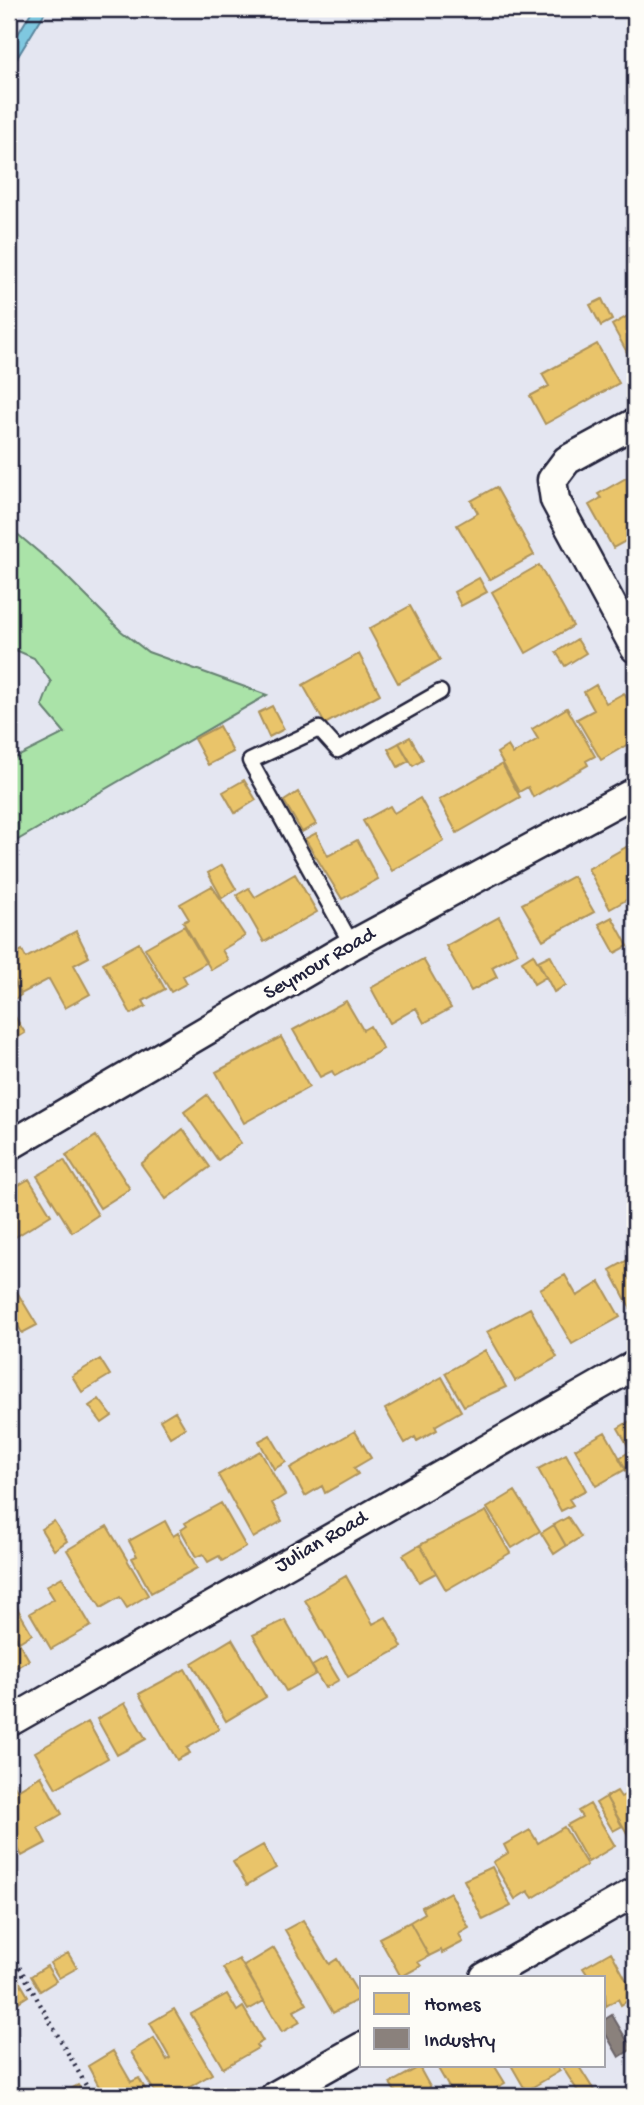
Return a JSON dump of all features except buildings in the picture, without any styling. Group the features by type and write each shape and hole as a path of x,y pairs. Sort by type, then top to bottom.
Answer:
{"street":[{"path":"635,423 567,460 552,480 555,500 635,648"},
{"name":"Seymour Road","path":"9,1146 352,945 635,792"},
{"name":"Julian Road","path":"9,1722 635,1365"},
{"path":"487,1976 635,1892"},
{"path":"275,2096 360,2048"}],"lane":[{"path":"352,945 250,761 319,729 338,750 440,692"}],"path":[{"path":"9,1949 92,2096"}],"green space":[{"path":"9,527 60,570 121,631 148,652 267,695 9,845 9,761 65,733 42,706 51,682 34,658 9,647"}],"water":[{"path":"33,9 47,9 9,71 9,49"}]}
